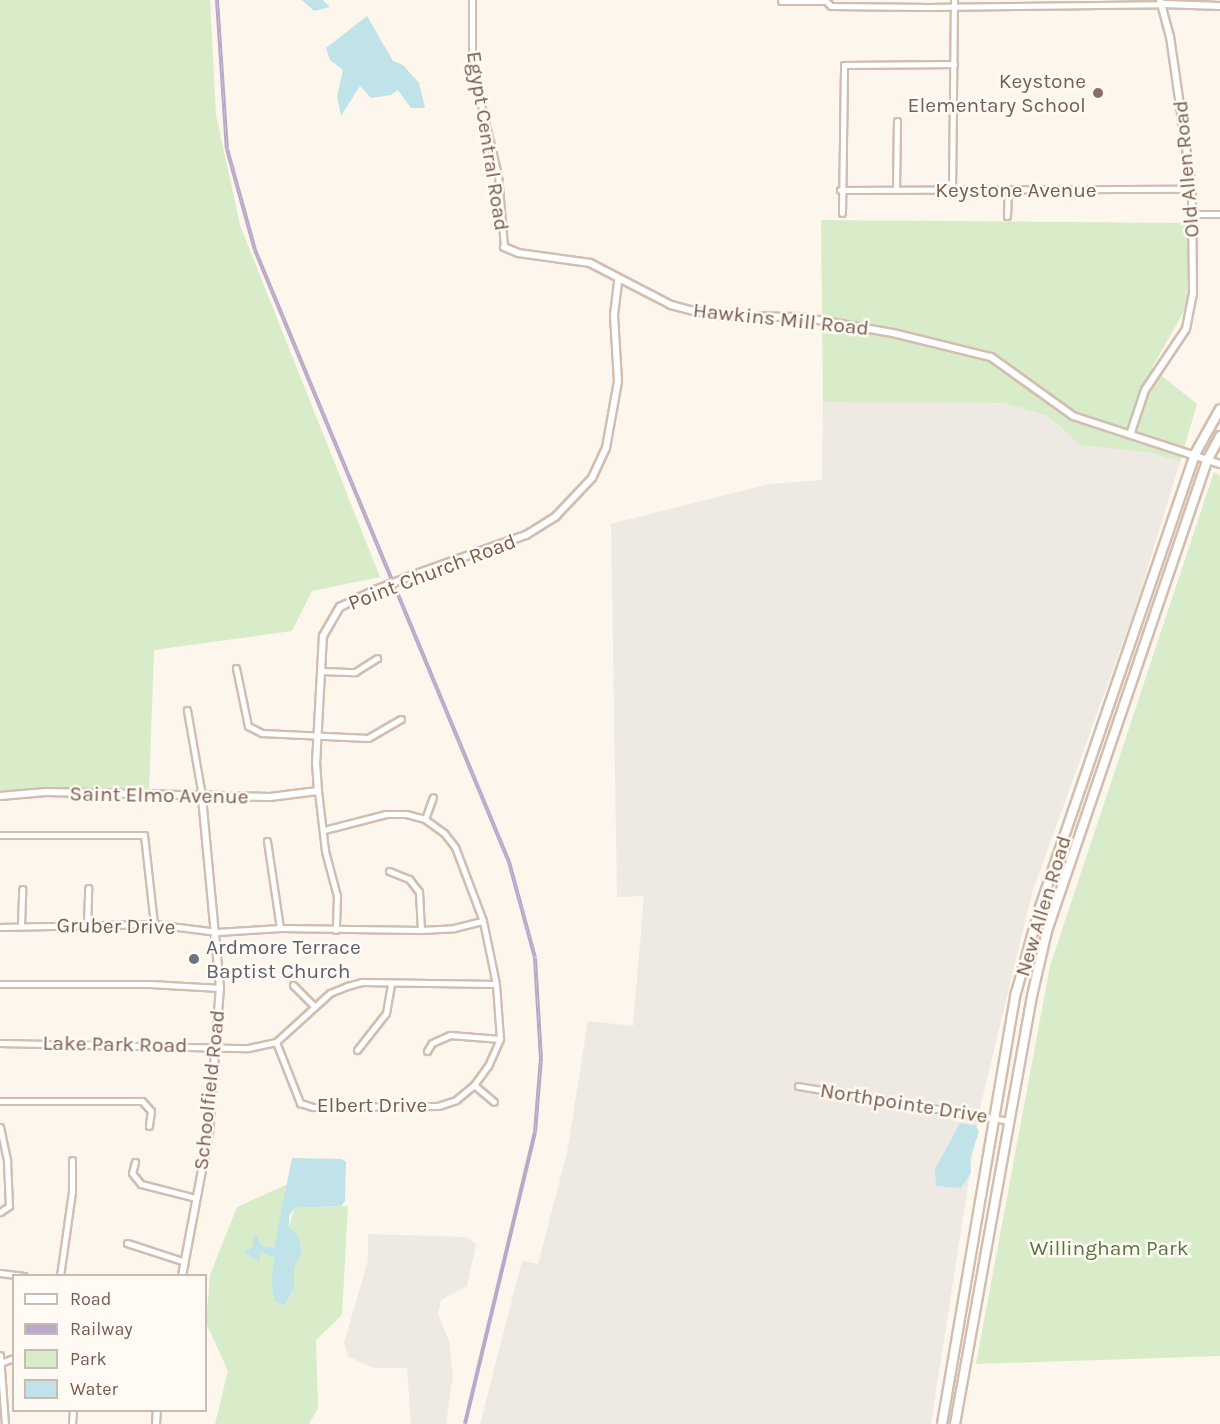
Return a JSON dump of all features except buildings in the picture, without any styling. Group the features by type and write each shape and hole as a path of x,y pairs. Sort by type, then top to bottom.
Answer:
{"main road":[{"name":"New Allen Road","path":"942,1424 1016,993 1040,907 1195,454 1220,409"},
{"name":"New Allen Road","path":"955,1424 1009,1121 1047,931 1209,459 1220,436"},
{"path":"1126,654 1136,662 1133,680"}],"street":[{"name":"Egypt Central Road","path":"472,0 472,67 498,175 504,247"},
{"path":"781,1 824,0 831,6 870,2 1161,2 1220,6"},
{"name":"Old Allen Road","path":"1131,432 1145,390 1178,347 1191,313 1192,189 1161,2"},
{"path":"952,190 954,3"},
{"path":"842,213 840,190 844,65 954,64"},
{"path":"896,190 897,121"},
{"name":"Keystone Avenue","path":"840,190 1008,192 1192,189"},
{"path":"1007,216 1008,192"},
{"path":"1193,214 1220,214"},
{"name":"Hawkins Mill Road","path":"504,247 518,253 590,263 618,280 694,311 721,316 801,317 893,333 991,357 1073,416 1131,432 1220,464"},
{"name":"Point Church Road","path":"336,930 337,896 325,851 318,791 323,636 332,617 352,600 413,575 526,535 556,516 592,478 606,448 618,381 614,315 618,280"},
{"path":"321,671 355,672 377,658"},
{"path":"236,668 248,726 262,733 368,738 401,719"},
{"path":"187,710 202,796"},
{"name":"Saint Elmo Avenue","path":"0,796 46,792 270,797 318,791"},
{"name":"Schoolfield Road","path":"182,1274 209,1133 220,988 217,932 202,796"},
{"path":"425,819 433,797"},
{"path":"324,830 386,814 425,819 455,847 483,921 496,984 500,1039 488,1066 474,1085 494,1102"},
{"path":"0,835 144,835 154,924"},
{"path":"267,841 280,928"},
{"path":"389,871 409,879 419,892 421,930"},
{"path":"87,924 88,888"},
{"path":"21,925 22,889"},
{"name":"Gruber Drive","path":"0,927 154,924 217,932 280,928 421,930 454,928 483,921"},
{"path":"0,984 150,984 220,988"},
{"path":"357,1050 386,1013 391,984"},
{"path":"276,1042 314,1006 346,986 496,984"},
{"path":"293,985 314,1006"},
{"path":"427,1051 432,1043 450,1035 500,1039"},
{"name":"Lake Park Road","path":"0,1043 248,1048 276,1042"},
{"name":"Elbert Drive","path":"276,1042 300,1103 313,1107 438,1106 456,1100 474,1085"},
{"name":"Northpointe Drive","path":"798,1086 1009,1121"},
{"path":"0,1101 148,1104 149,1126"},
{"path":"0,1127 7,1161 9,1206 0,1212"},
{"path":"60,1274 72,1192 72,1160"},
{"path":"135,1162 132,1173 141,1184 196,1198"},
{"path":"127,1243 184,1262"},
{"path":"0,1356 3,1362 5,1424"},
{"path":"3,1362 12,1359"}],"shaded area":[{"path":"975,400 1004,403 1048,416 1080,445 1152,453 1180,462 1136,606 1032,893 980,1108 931,1424 480,1424 522,1261 538,1264 567,1153 588,1021 633,1026 644,896 617,897 611,524 769,484 822,480 823,402"},
{"path":"368,1234 467,1237 476,1245 467,1286 441,1300 438,1314 449,1341 453,1375 446,1424 411,1424 407,1368 374,1368 349,1357 344,1343 368,1260"}],"green space":[{"path":"0,0 210,0 216,115 240,225 380,577 312,591 292,631 154,650 149,792 0,793"},
{"path":"821,220 1188,223 1187,306 1152,368 1197,404 1180,462 1152,453 1080,445 1048,416 1004,403 823,402"},
{"name":"Willingham Park","path":"1214,472 1220,476 1220,1356 976,1364 1050,966"},
{"path":"288,1184 274,1248 262,1246 257,1236 260,1262 260,1252 274,1258 271,1283 274,1299 284,1306 294,1288 294,1269 302,1251 299,1237 289,1228 294,1208 348,1206 342,1315 316,1340 318,1408 309,1424 215,1424 228,1371 207,1325 210,1275 237,1207"}],"water":[{"path":"302,0 323,0 330,7 314,11"},
{"path":"367,16 393,61 403,65 419,83 425,108 411,108 398,90 391,95 371,98 360,86 341,116 337,96 343,70 330,60 326,48"},
{"path":"960,1123 976,1126 979,1132 970,1158 971,1173 961,1188 936,1186 935,1169"},
{"path":"292,1158 342,1159 346,1162 345,1201 341,1206 294,1208 289,1216 289,1227 299,1237 302,1251 294,1269 294,1288 284,1306 274,1300 271,1283 274,1258 260,1252 260,1263 244,1251 253,1247 253,1239 257,1236 262,1246 274,1248"}],"railway":[{"path":"217,0 227,149 255,250 509,862 535,958 541,1058 535,1132 465,1424"}],"place":[{"name":"Keystone Elementary School","path":"1098,93"},
{"name":"Ardmore Terrace Baptist Church","path":"194,959"}]}
